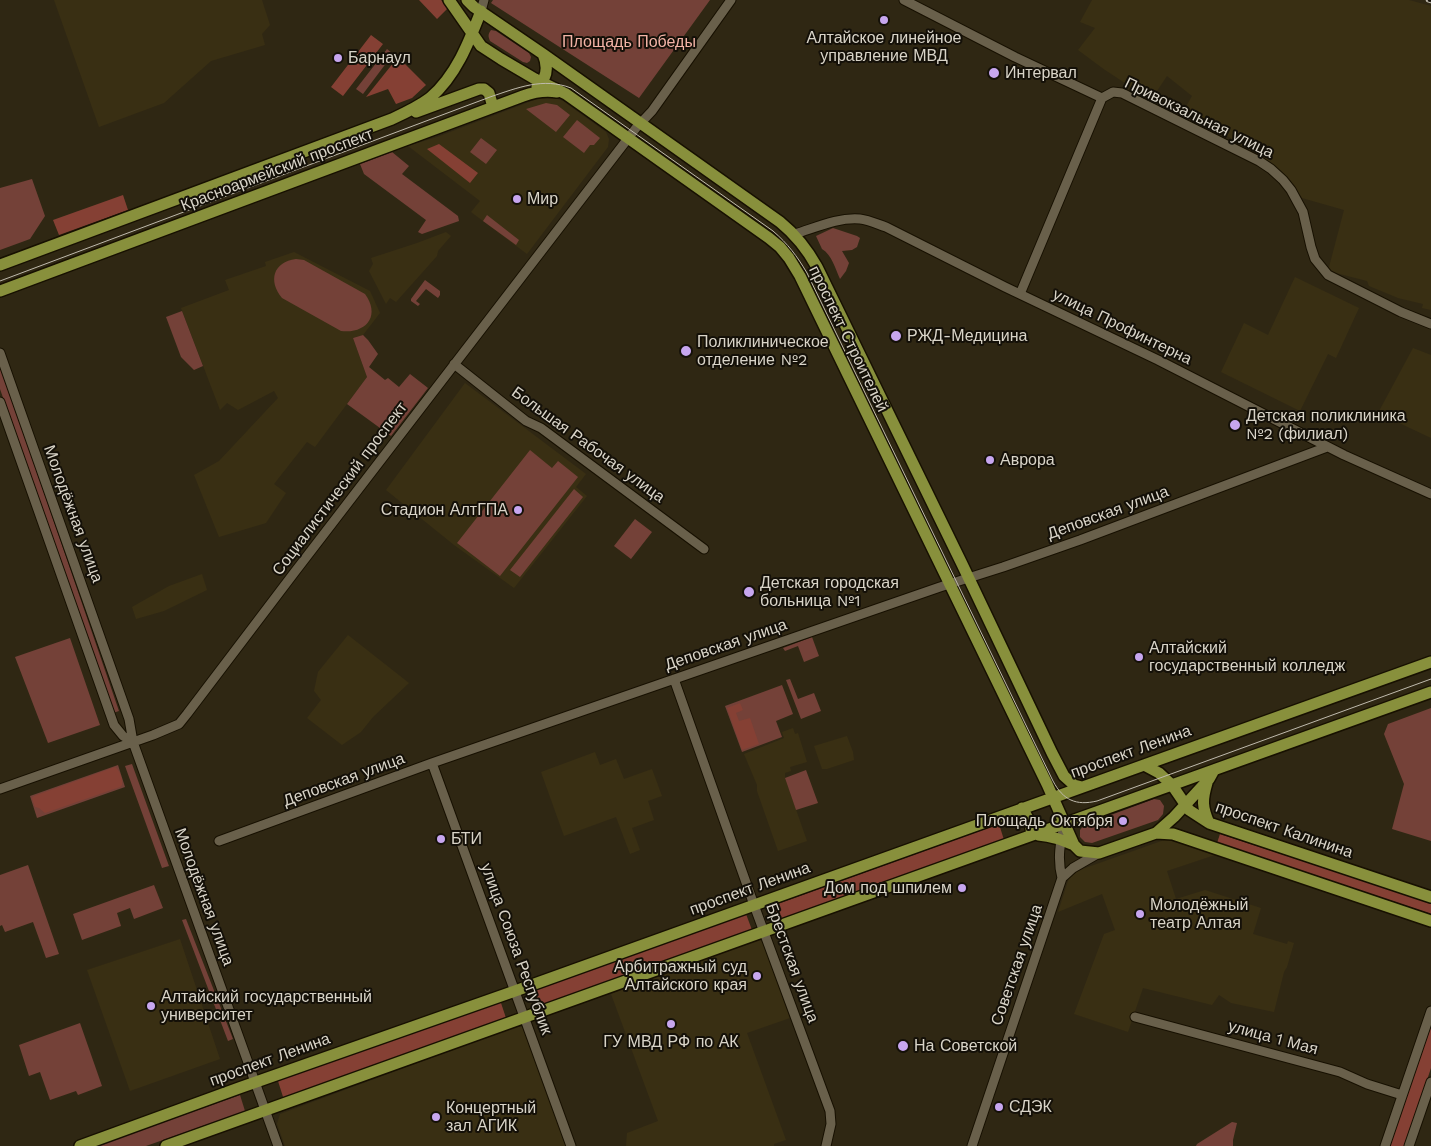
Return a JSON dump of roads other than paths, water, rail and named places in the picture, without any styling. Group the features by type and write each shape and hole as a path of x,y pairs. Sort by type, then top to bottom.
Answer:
{"main road":[{"name":"проспект Строителей","path":"449,0 481,46 501,60 566,94 780,247 789,258 800,276 1065,823"},
{"name":"проспект Строителей","path":"467,0 483,6 543,54 780,222 795,234 803,244 814,260 1048,746 1064,776 1074,785 1082,787"},
{"name":"Красноармейский проспект","path":"0,265 392,119 413,109 430,98 453,71 464,53 483,6"},
{"path":"522,96 542,82 546,70 546,61 543,54"},
{"path":"392,119 479,89 487,90 494,107"},
{"name":"Красноармейский проспект","path":"0,291 522,96 534,92 547,91 566,94"},
{"path":"850,379 867,370"},
{"name":"проспект Ленина","path":"80,1146 1431,662"},
{"path":"166,1146 1065,823 1172,785 1211,774 1431,692"},
{"name":"проспект Калинина","path":"1144,765 1159,773 1172,785 1185,806 1209,823 1431,897"},
{"path":"1032,835 1061,839 1080,850 1099,853 1156,833 1185,806 1211,774"},
{"path":"1201,843 1209,823 1204,811 1203,799 1211,774"},
{"path":"1022,808 1030,822 1032,835"},
{"path":"1065,823 1074,845"},
{"path":"1156,833 1173,834 1431,921"}],"street":[{"path":"641,123 652,111 731,0"},
{"name":"Привокзальная улица","path":"904,0 1014,57 1102,98 1113,92 1122,94 1258,161 1271,169 1291,190 1303,212 1315,259 1328,275 1401,312 1431,324"},
{"path":"1020,294 1102,98"},
{"name":"Социалистический проспект","path":"0,789 178,724 641,123"},
{"name":"улица Профинтерна","path":"795,234 841,220 861,219 886,227 1158,360 1327,447 1431,494"},
{"name":"Молодёжная улица","path":"0,353 130,719 133,742 278,1146"},
{"name":"Большая Рабочая улица","path":"454,364 526,421 541,428 704,549"},
{"name":"Молодёжная улица","path":"0,402 114,724 123,736 133,742"},
{"name":"Деповская улица","path":"219,841 432,763 1080,540 1327,447"},
{"name":"Брестская улица","path":"674,679 754,905 830,1111 831,1124 826,1146"},
{"name":"улица Союза Республик","path":"432,763 571,1146"},
{"path":"1065,823 1059,854 1062,878 1073,868 1099,853"},
{"name":"Советская улица","path":"972,1146 1062,878"},
{"path":"1385,1146 1431,1011"},
{"name":"улица 1 Мая","path":"1135,1016 1340,1072 1367,1084 1402,1095"},
{"path":"1409,1146 1431,1082"}],"tram line":[{"path":"0,281 510,90 540,84 561,85 571,88 773,231 796,256 807,273 1053,781 1066,797 1083,803 1097,801 1431,679"}],"place":[{"name":"Алтайское линейное управление МВД","path":"884,20"},
{"name":"Барнаул","path":"338,58"},
{"name":"Интервал","path":"994,73"},
{"name":"Мир","path":"517,199"},
{"name":"РЖД-Медицина","path":"896,336"},
{"name":"Поликлиническое отделение №2","path":"686,351"},
{"name":"Детская поликлиника №2 (филиал)","path":"1235,425"},
{"name":"Аврора","path":"990,460"},
{"name":"Стадион АлтГПА","path":"518,510"},
{"name":"Детская городская больница №1","path":"749,592"},
{"name":"Алтайский государственный колледж","path":"1139,657"},
{"name":"Площадь Октября","path":"1123,821"},
{"name":"БТИ","path":"441,839"},
{"name":"Дом под шпилем","path":"962,888"},
{"name":"Молодёжный театр Алтая","path":"1140,914"},
{"name":"Арбитражный суд Алтайского края","path":"757,976"},
{"name":"Алтайский государственный университет","path":"151,1006"},
{"name":"ГУ МВД РФ по АК","path":"671,1024"},
{"name":"На Советской","path":"903,1046"},
{"name":"СДЭК","path":"999,1107"},
{"name":"Концертный зал АГИК","path":"436,1117"}],"park label":[{"name":"Площадь Победы","path":"629,42"}]}
